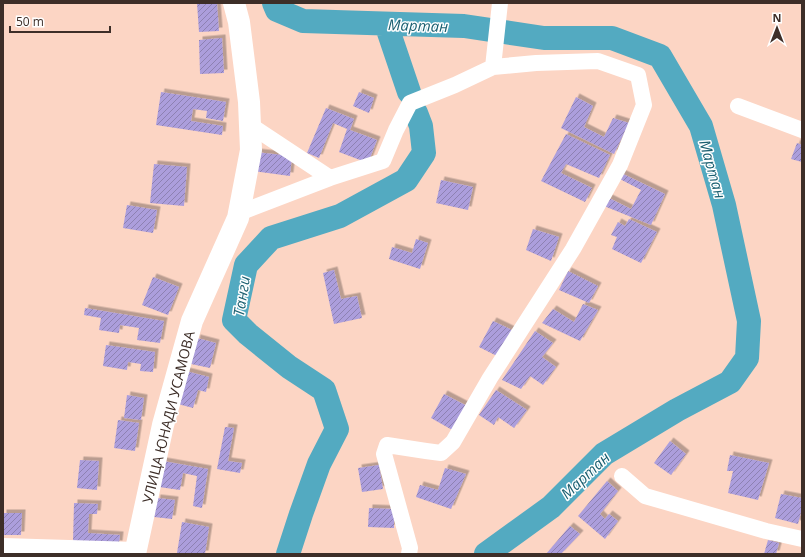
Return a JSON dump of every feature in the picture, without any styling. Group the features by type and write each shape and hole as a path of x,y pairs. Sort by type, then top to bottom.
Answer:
{"street":[{"name":"УЛИЦА ЮНАДИ УСАМОВА","path":"136,552 163,425 192,321 238,218 251,150 249,102 239,22 234,3"},
{"path":"493,67 500,6"},
{"path":"239,213 330,178 383,161 396,130 410,103 455,85 493,67 536,63 598,62 638,75 644,105 620,165 576,243 490,378 453,442 441,453 387,445 384,454 410,548 409,554"},
{"path":"738,106 802,130"},
{"path":"250,124 330,178"},
{"path":"622,476 645,496 766,531 802,539"},
{"path":"3,546 136,552"}],"building":[{"path":"197,3 217,3 219,31 199,32"},
{"path":"222,38 224,73 200,74 199,40"},
{"path":"161,92 226,102 223,121 206,118 207,111 193,109 191,121 223,126 222,135 156,125"},
{"path":"359,92 374,98 369,113 353,106"},
{"path":"576,97 593,106 584,127 604,137 613,118 629,123 614,154 561,128"},
{"path":"326,108 354,119 350,130 377,140 368,163 339,152 347,129 333,123 319,158 307,153"},
{"path":"566,134 610,155 599,178 566,164 561,173 592,188 585,202 541,181"},
{"path":"797,143 802,145 802,162 791,159"},
{"path":"255,152 292,156 290,176 253,171"},
{"path":"154,164 187,167 184,206 150,203"},
{"path":"621,173 665,194 651,225 604,206 609,198 631,209 641,190 618,178"},
{"path":"441,180 473,187 468,210 436,203"},
{"path":"127,205 157,210 153,233 123,228"},
{"path":"629,219 657,232 641,263 612,249 617,237 611,235 618,222 625,226"},
{"path":"533,229 559,237 551,261 526,250"},
{"path":"416,239 428,243 420,269 389,259 392,247 412,253"},
{"path":"334,270 341,299 357,296 362,318 334,324 323,273"},
{"path":"568,271 598,286 589,303 559,290"},
{"path":"153,277 179,287 168,315 142,305"},
{"path":"583,304 598,310 580,341 542,323 553,309 574,322"},
{"path":"85,308 164,321 160,343 137,340 139,328 120,325 119,333 99,330 101,318 84,315"},
{"path":"493,321 514,331 499,357 479,347"},
{"path":"535,331 553,343 542,357 556,367 543,385 530,376 521,389 502,380"},
{"path":"197,338 216,343 210,368 191,364"},
{"path":"106,345 155,352 153,372 140,371 141,364 128,362 127,370 103,366"},
{"path":"182,370 209,377 206,392 198,390 193,408 178,404"},
{"path":"496,390 527,410 514,428 498,417 494,425 479,415"},
{"path":"444,394 469,407 454,431 431,418"},
{"path":"127,395 144,398 141,420 124,418"},
{"path":"118,420 139,423 135,451 114,448"},
{"path":"225,427 234,428 228,461 242,463 240,473 217,469"},
{"path":"670,441 686,454 671,475 654,463"},
{"path":"730,455 769,463 758,500 728,493 733,471 727,471"},
{"path":"80,460 99,461 97,490 77,488"},
{"path":"163,461 208,469 202,508 193,506 197,476 183,473 180,490 159,487"},
{"path":"379,465 383,489 362,492 358,468"},
{"path":"445,468 466,474 451,509 416,497 420,485 438,490"},
{"path":"607,481 618,491 600,514 605,519 609,514 618,521 605,539 578,516"},
{"path":"781,494 802,498 802,508 798,524 775,518"},
{"path":"157,498 175,500 172,519 154,517"},
{"path":"74,503 98,504 97,514 89,514 88,533 120,535 119,544 73,542"},
{"path":"369,508 394,509 394,528 368,527"},
{"path":"3,513 22,513 21,535 3,535"},
{"path":"182,522 209,527 205,554 177,553"},
{"path":"570,526 580,534 561,554 546,554"},
{"path":"768,540 779,543 776,554 764,554"}],"waterway":[{"name":"Мартан","path":"274,3 277,10 303,21 464,26 544,38 612,38 660,56 701,126 724,205 749,321 747,358 730,382 677,410 604,454 551,507 486,554"},
{"name":"Танги","path":"386,24 409,92"},
{"name":"Танги","path":"288,554 319,464 337,429 324,390 289,367 248,334 234,320 246,265 271,238 340,216 406,180 424,153 421,126 416,113"}]}
